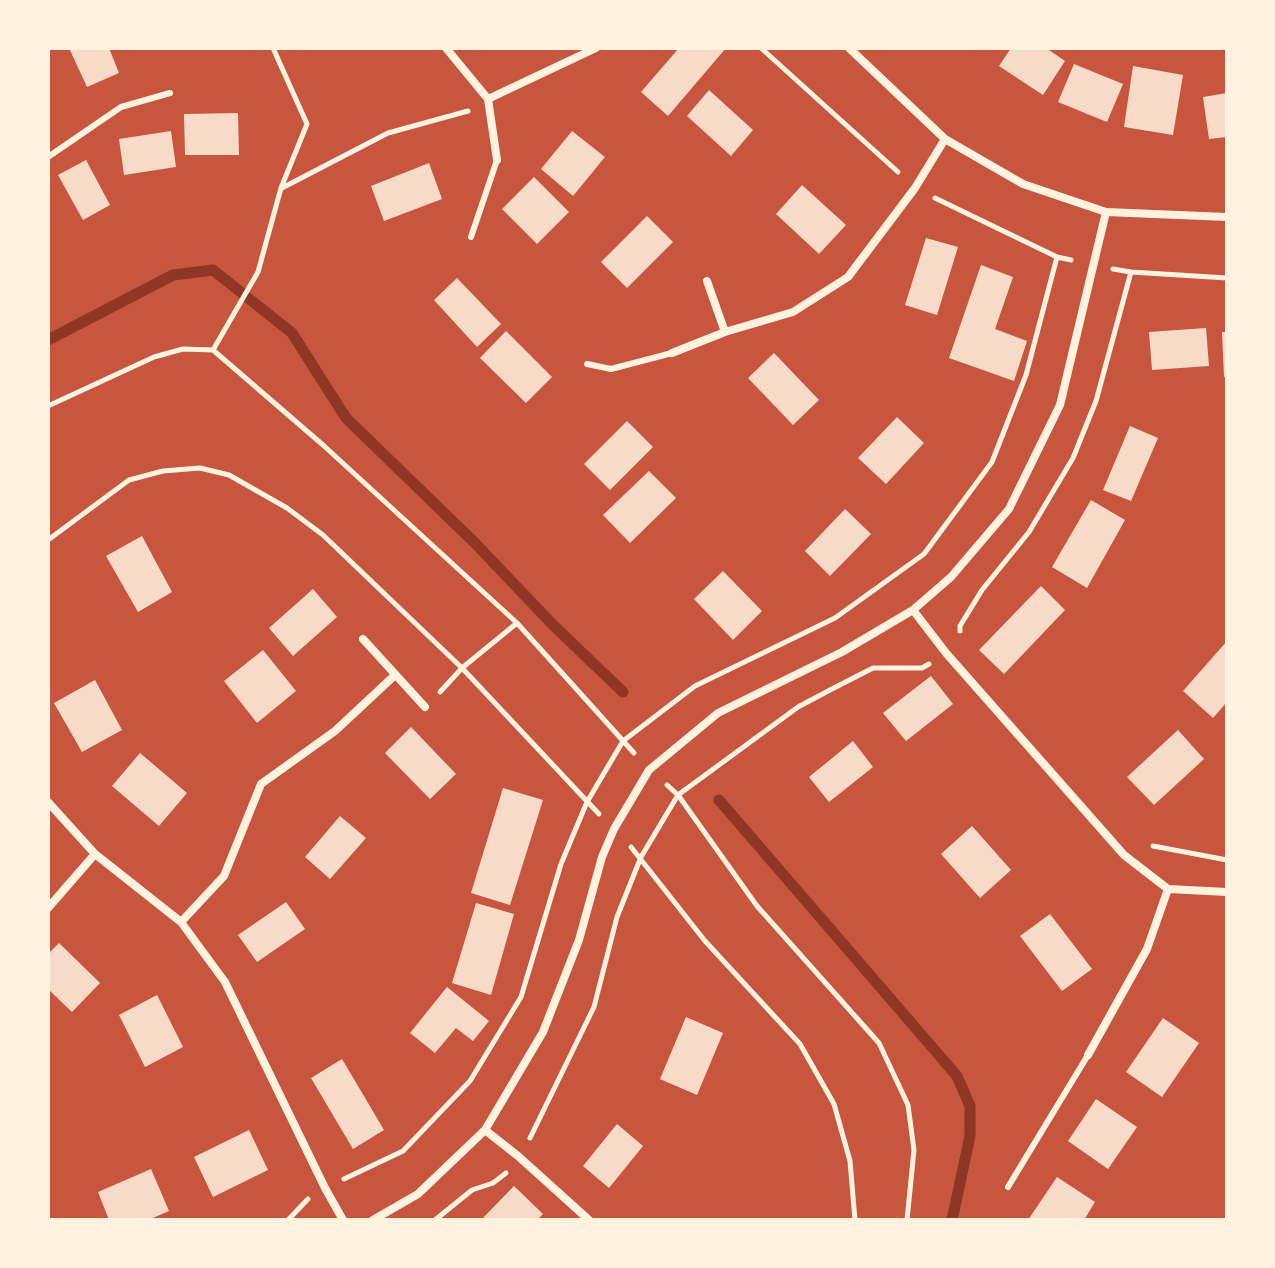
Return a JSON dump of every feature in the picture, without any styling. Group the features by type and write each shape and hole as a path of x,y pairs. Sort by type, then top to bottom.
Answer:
{"street":[{"path":"446,48 488,99 497,160"},
{"path":"488,99 596,48"},
{"path":"849,48 945,139 1023,184 1106,212 1227,217"},
{"path":"672,353 725,332 793,312 848,277 915,188 945,139"},
{"path":"373,1220 418,1194 485,1130 543,1032 579,940 602,857 614,829 649,770 718,713 842,652 913,610 951,577 1009,509 1060,405 1106,212"},
{"path":"707,281 725,332"},
{"path":"913,610 946,653 1124,855 1168,889 1227,892"},
{"path":"363,639 425,707"},
{"path":"181,922 224,876 261,784 335,731 394,676"},
{"path":"48,802 95,854 181,922 225,982 343,1220"},
{"path":"48,908 95,854"},
{"path":"1088,1055 1147,949 1168,889"},
{"path":"485,1130 589,1220"}],"lane":[{"path":"48,157 121,107 170,93"},
{"path":"471,237 497,160"},
{"path":"587,364 611,369 672,353"},
{"path":"1008,1187 1088,1055"}],"path":[{"path":"213,350 254,283 281,188 307,124 273,48"},
{"path":"761,48 915,188 1057,257 1131,272 1227,278"},
{"path":"281,188 388,133 472,109 488,99"},
{"path":"435,1220 472,1190 493,1183 507,1172 531,1136 594,1007 617,917 641,857 678,795 798,707 873,668 922,668 959,643 960,626 974,602 1029,532 1073,458 1096,401 1131,272"},
{"path":"48,406 154,357 183,349 213,350 323,445 517,623 649,770 678,795 757,906 879,1043 908,1105 914,1150 907,1220"},
{"path":"48,540 129,480 163,471 200,468 229,475 287,508 323,535 462,668 641,857 705,941 800,1044 834,1104 850,1161 855,1220"},
{"path":"425,707 462,668 517,623"},
{"path":"1141,844 1227,860"}],"building":[{"path":"69,48 109,48 119,73 87,87"},
{"path":"679,48 726,48 668,116 641,92"},
{"path":"1011,48 1046,48 1065,61 1043,95 999,66"},
{"path":"1074,64 1123,84 1107,122 1058,102"},
{"path":"1133,66 1183,75 1173,135 1124,127"},
{"path":"709,90 753,130 731,156 687,116"},
{"path":"1227,93 1227,137 1209,139 1203,97"},
{"path":"238,113 239,155 185,155 184,114"},
{"path":"171,131 176,167 124,175 119,139"},
{"path":"572,131 605,157 573,196 541,169"},
{"path":"86,160 110,205 83,220 58,175"},
{"path":"429,163 442,199 384,221 371,186"},
{"path":"534,177 569,212 537,244 502,209"},
{"path":"802,185 846,225 819,254 776,214"},
{"path":"647,216 673,242 627,288 601,262"},
{"path":"926,238 958,247 937,315 905,305"},
{"path":"981,265 1013,277 995,329 1027,341 1014,381 949,358"},
{"path":"457,278 501,324 477,347 434,300"},
{"path":"1206,328 1209,366 1152,370 1149,332"},
{"path":"506,331 552,377 526,403 480,358"},
{"path":"1222,332 1227,332 1227,377 1224,377"},
{"path":"774,353 819,400 793,425 748,378"},
{"path":"897,417 924,443 886,484 858,458"},
{"path":"627,421 653,447 610,490 584,464"},
{"path":"1130,426 1158,438 1131,501 1103,490"},
{"path":"649,471 676,498 630,543 603,515"},
{"path":"1091,500 1125,520 1087,588 1052,567"},
{"path":"845,509 871,534 830,576 805,551"},
{"path":"142,536 172,592 138,612 106,556"},
{"path":"723,571 762,611 733,640 694,599"},
{"path":"1041,586 1065,610 1004,674 979,650"},
{"path":"313,589 337,617 293,656 269,628"},
{"path":"1227,641 1227,702 1213,718 1183,691"},
{"path":"263,650 296,691 257,723 224,681"},
{"path":"931,676 953,704 906,741 883,713"},
{"path":"95,680 122,730 82,752 54,703"},
{"path":"411,727 456,774 430,799 385,753"},
{"path":"1178,730 1204,759 1154,805 1127,777"},
{"path":"853,741 873,767 829,802 809,777"},
{"path":"140,753 187,793 159,826 112,786"},
{"path":"503,788 543,800 510,905 471,893"},
{"path":"340,816 366,838 330,879 305,857"},
{"path":"972,826 1011,870 980,898 941,854"},
{"path":"286,902 305,929 257,962 238,935"},
{"path":"476,903 514,914 491,995 452,983"},
{"path":"1050,914 1092,969 1062,991 1020,936"},
{"path":"59,943 100,983 72,1012 48,989 48,954"},
{"path":"447,987 489,1021 473,1041 456,1028 435,1053 410,1033"},
{"path":"157,995 183,1047 145,1067 119,1015"},
{"path":"686,1017 723,1033 697,1095 660,1079"},
{"path":"1163,1018 1199,1043 1162,1097 1126,1072"},
{"path":"342,1059 384,1130 353,1149 311,1078"},
{"path":"1096,1099 1137,1127 1108,1169 1068,1141"},
{"path":"617,1124 643,1146 609,1188 583,1166"},
{"path":"249,1130 268,1170 213,1197 194,1157"},
{"path":"151,1169 169,1211 148,1220 109,1220 98,1192"},
{"path":"1057,1177 1095,1202 1084,1220 1028,1220"},
{"path":"514,1186 543,1214 537,1220 481,1220"}],"waterway":[{"path":"48,340 173,275 213,270 292,333 346,418 623,692"},
{"path":"719,800 957,1076 970,1106 970,1136 952,1220"}]}
